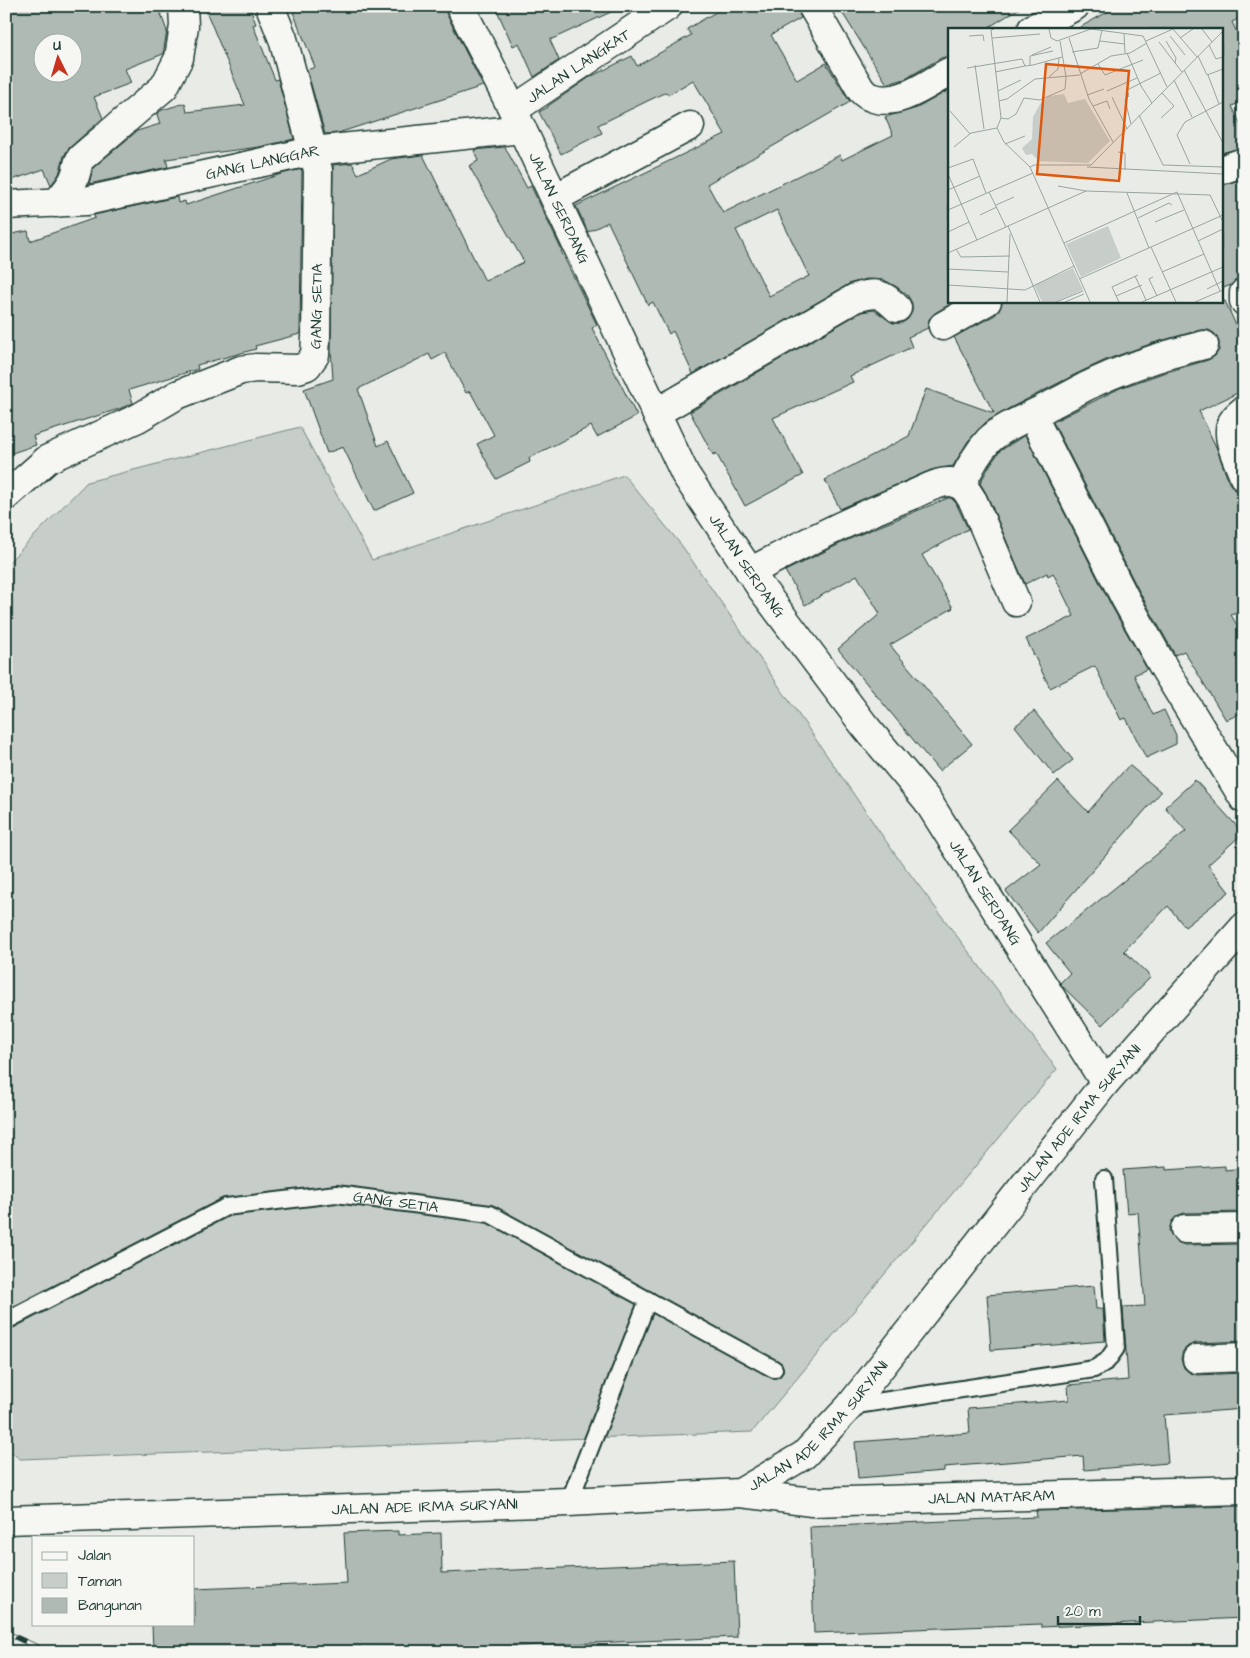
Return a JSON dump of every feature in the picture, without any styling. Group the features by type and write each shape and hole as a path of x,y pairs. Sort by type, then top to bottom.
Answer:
{"street":[{"path":"56,203 69,190 81,158 164,87 179,58 184,26 184,6"},
{"name":"GANG SETIA","path":"6,496 48,459 138,418 187,391 241,370 256,368 298,369 307,366 315,355 318,170 283,40 270,6"},
{"name":"JALAN SERDANG","path":"460,6 518,120 685,474 750,572 864,725 927,800 1105,1083"},
{"name":"JALAN LANGKAT","path":"518,120 668,6"},
{"path":"812,6 861,90 870,97 899,99 948,73"},
{"path":"1034,28 1075,6"},
{"name":"GANG LANGGAR","path":"6,205 86,201 313,151 518,120"},
{"path":"555,198 690,126"},
{"path":"1222,170 1244,162"},
{"path":"656,413 855,298 870,293 882,295 897,308"},
{"path":"1244,294 1244,302"},
{"path":"943,326 985,302"},
{"path":"961,486 968,470 989,440 1006,428 1086,386 1118,372 1168,354 1204,345"},
{"path":"1244,410 1235,418 1229,428 1231,442 1244,477"},
{"path":"1032,415 1125,598 1183,700 1244,799"},
{"path":"750,572 789,551 891,503 940,483 952,482 965,488 983,523 1016,602"},
{"name":"JALAN ADE IRMA SURYANI","path":"6,1520 569,1502 740,1493 804,1455 850,1406 1105,1083 1244,927"},
{"path":"1185,1229 1244,1228"},
{"path":"1197,1359 1244,1357"},
{"name":"JALAN MATARAM","path":"740,1493 812,1502 1244,1490"}],"lane":[{"path":"850,1406 1094,1369 1107,1362 1116,1348 1104,1179"},
{"name":"GANG SETIA","path":"6,1321 226,1207 336,1194 490,1214 774,1370"},
{"path":"569,1502 648,1300"}],"green space":[{"path":"300,427 372,560 624,475 682,546 895,854 1057,1069 752,1432 20,1459 6,1448 6,565 87,482"}],"building":[{"path":"6,6 158,6 167,31 163,54 125,69 131,83 94,97 103,118 68,149 59,174 51,185 44,169 6,182"},
{"path":"204,6 249,6 256,24 253,25 275,80 278,79 294,139 259,147 166,159 168,167 89,184 93,168 137,131 160,124 157,114 162,110 185,103 187,112 245,105"},
{"path":"307,6 445,6 446,13 483,86 338,133 325,134 307,70 315,67 293,12"},
{"path":"495,6 624,6 550,40 559,60 534,77 519,43 513,46"},
{"path":"726,6 796,6 801,18 771,35 797,80 826,63 850,102 707,184 723,213 840,155 842,160 893,135 885,117 917,108 948,91 948,302 953,302 929,319 928,328 908,337 912,347 850,376 853,382 773,418 803,475 745,506 716,453 713,455 690,412 861,312 874,310 893,323 902,323 908,319 912,312 912,303 908,296 884,280 867,279 851,283 693,374 673,331 669,334 653,302 648,305 608,222 588,232 576,206 725,134 693,80 668,95 666,92 598,125 602,133 561,154 539,112 590,77 632,56 637,66 691,35 687,29","holes":["777,210 809,276 769,296 736,230"]},
{"path":"838,6 1023,6 988,28 948,28 948,56 941,58 905,79 887,84"},
{"path":"1118,6 1244,6 1244,16 1232,22 1244,47 1244,101 1232,106 1244,132 1244,147 1222,153 1222,28 1079,28"},
{"path":"505,147 527,188 531,186 597,325 592,328 637,416 597,437 591,426 529,458 530,462 496,479 477,444 494,435 470,391 466,393 445,353 432,360 429,354 358,389 378,446 388,441 413,493 374,511 343,447 327,453 304,389 333,379 331,350 333,165 352,163 358,174 391,159 423,155 485,281 524,262 469,166 478,161 474,150"},
{"path":"302,169 300,334 255,346 256,349 197,365 198,369 129,390 133,403 33,436 36,445 6,455 6,235 28,231 30,241 95,218 94,215 177,197 178,203 185,201 186,205"},
{"path":"1244,179 1244,277 1222,289 1222,185"},
{"path":"1225,301 1244,343 1244,390 1199,411 1217,449 1229,483 1240,492 1244,502 1244,610 1231,615 1244,637 1244,712 1226,720 1184,651 1175,655 1139,591 1053,422 1120,388 1208,360 1215,356 1219,350 1219,342 1215,334 1209,330 1200,330 1153,343 1108,359 1078,373 986,422 968,441 953,466 931,470 840,509 825,480 909,436 926,389 994,413 954,337 995,315 1003,302"},
{"path":"1025,435 1111,605 1147,669 1134,675 1153,715 1164,710 1176,735 1176,744 1146,758 1126,718 1121,720 1095,666 1050,688 1026,639 1074,616 1053,573 1048,576 1047,573 1025,584 987,495 980,483 1000,451"},
{"path":"951,498 956,503 968,529 922,555 953,608 890,645 972,744 939,771 838,649 880,614 857,575 805,605 785,571 856,536"},
{"path":"1034,711 1073,760 1054,775 1015,726"},
{"path":"1129,765 1161,792 1038,933 1006,891 1041,864 1008,830 1058,781 1088,812"},
{"path":"1195,780 1243,833 1208,865 1229,892 1185,927 1168,906 1124,951 1151,977 1102,1025 1060,983 1070,973 1046,943 1186,831 1165,807"},
{"path":"1225,1166 1225,1170 1244,1168 1244,1212 1184,1213 1172,1221 1169,1230 1177,1242 1185,1245 1244,1244 1244,1341 1196,1343 1188,1346 1183,1351 1181,1359 1184,1368 1190,1373 1197,1375 1244,1373 1244,1409 1164,1415 1168,1463 1084,1470 1083,1456 944,1467 944,1471 858,1478 855,1442 970,1433 968,1408 1069,1400 1068,1385 1128,1380 1123,1307 1145,1306 1138,1212 1127,1213 1123,1170 1166,1167 1166,1170"},
{"path":"1094,1286 1096,1309 1103,1309 1105,1341 991,1350 987,1295"},
{"path":"1244,1506 1244,1618 1041,1627 1041,1624 814,1633 810,1527 1037,1517 1036,1511"},
{"path":"398,1531 398,1535 441,1533 442,1573 734,1561 737,1637 448,1649 448,1646 239,1652 153,1652 152,1626 195,1626 195,1589 347,1583 344,1533"}],"railway":[{"path":"6,1631 48,1652"}]}
